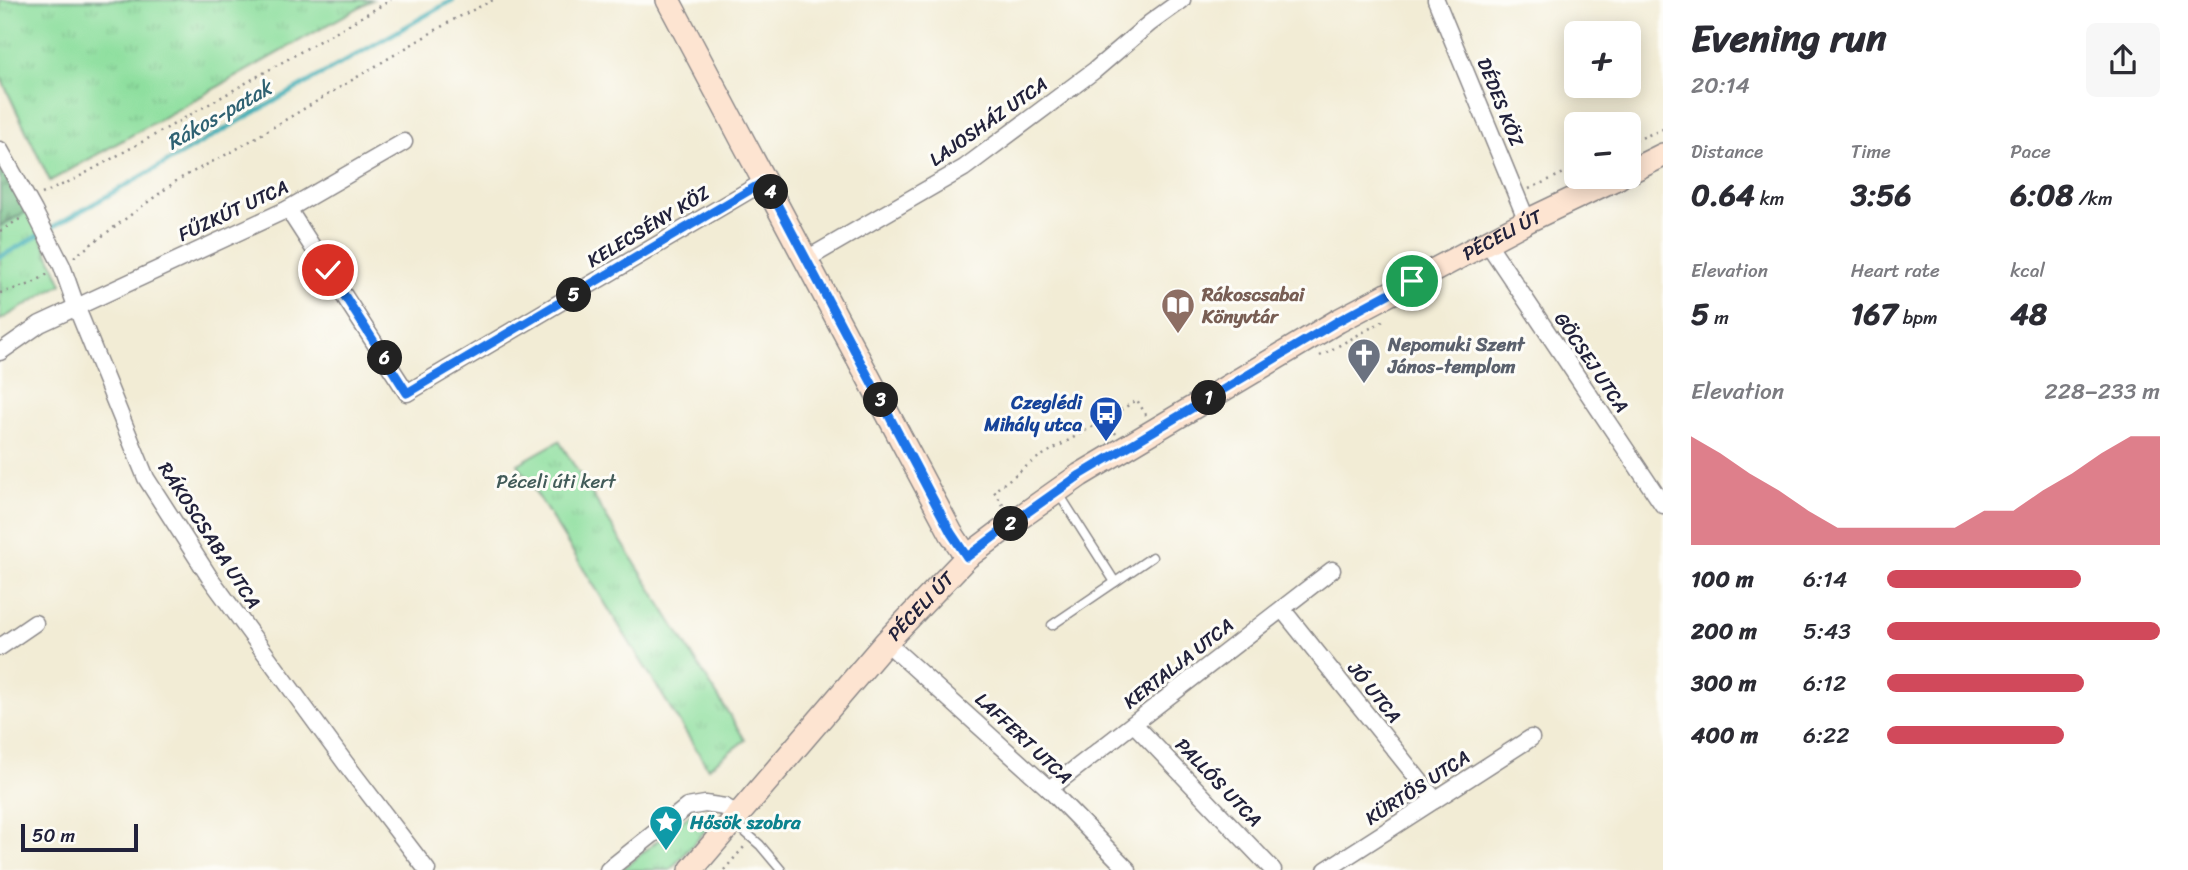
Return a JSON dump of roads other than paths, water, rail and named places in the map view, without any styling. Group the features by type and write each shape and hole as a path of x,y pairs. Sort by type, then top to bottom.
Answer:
{"main road":[{"path":"668,0 951,533 967,557"},
{"path":"1641,166 1663,155"},
{"name":"PÉCELI ÚT","path":"691,870 886,642 967,557 1057,491 1338,321 1527,220 1593,189"}],"street":[{"name":"LAJOSHÁZ UTCA","path":"807,259 964,167 1095,70 1150,23 1182,0"},
{"name":"DÉDES KÖZ","path":"1436,0 1527,220"},
{"name":"FŰZKÚT UTCA","path":"0,352 40,324 288,209 404,142"},
{"name":"RÁKOSCSABA UTCA","path":"0,150 59,260 146,478 210,578 427,870"},
{"name":"KELECSÉNY KÖZ","path":"288,209 407,393 765,181"},
{"name":"GÖCSEJ UTCA","path":"1488,242 1663,505"},
{"name":"KERTALJA UTCA","path":"1049,789 1332,570"},
{"name":"JÓ UTCA","path":"1282,610 1435,800"},
{"path":"0,647 35,623"},
{"name":"LAFFERT UTCA","path":"886,642 1049,789 1128,870"},
{"name":"PALLÓS UTCA","path":"1134,724 1273,870"},
{"name":"KÜRTÖS UTCA","path":"1326,870 1531,738"},
{"path":"608,870 687,807 705,804 725,807 736,818"}],"lane":[{"path":"1057,491 1115,582"},
{"path":"1052,625 1152,557"},
{"path":"736,818 781,870"}],"waterway":[{"name":"Rákos-patak","path":"49,229 453,0"},
{"name":"Rákos-patak","path":"0,257 41,234"}],"place":[{"name":"Rákoscsabai Könyvtár","path":"1178,335"},
{"name":"Nepomuki Szent János-templom","path":"1364,385"},
{"name":"Czeglédi Mihály utca","path":"1106,443"},
{"name":"Hősök szobra","path":"666,852"}],"park label":[{"name":"Péceli úti kert","path":"556,481"}]}
